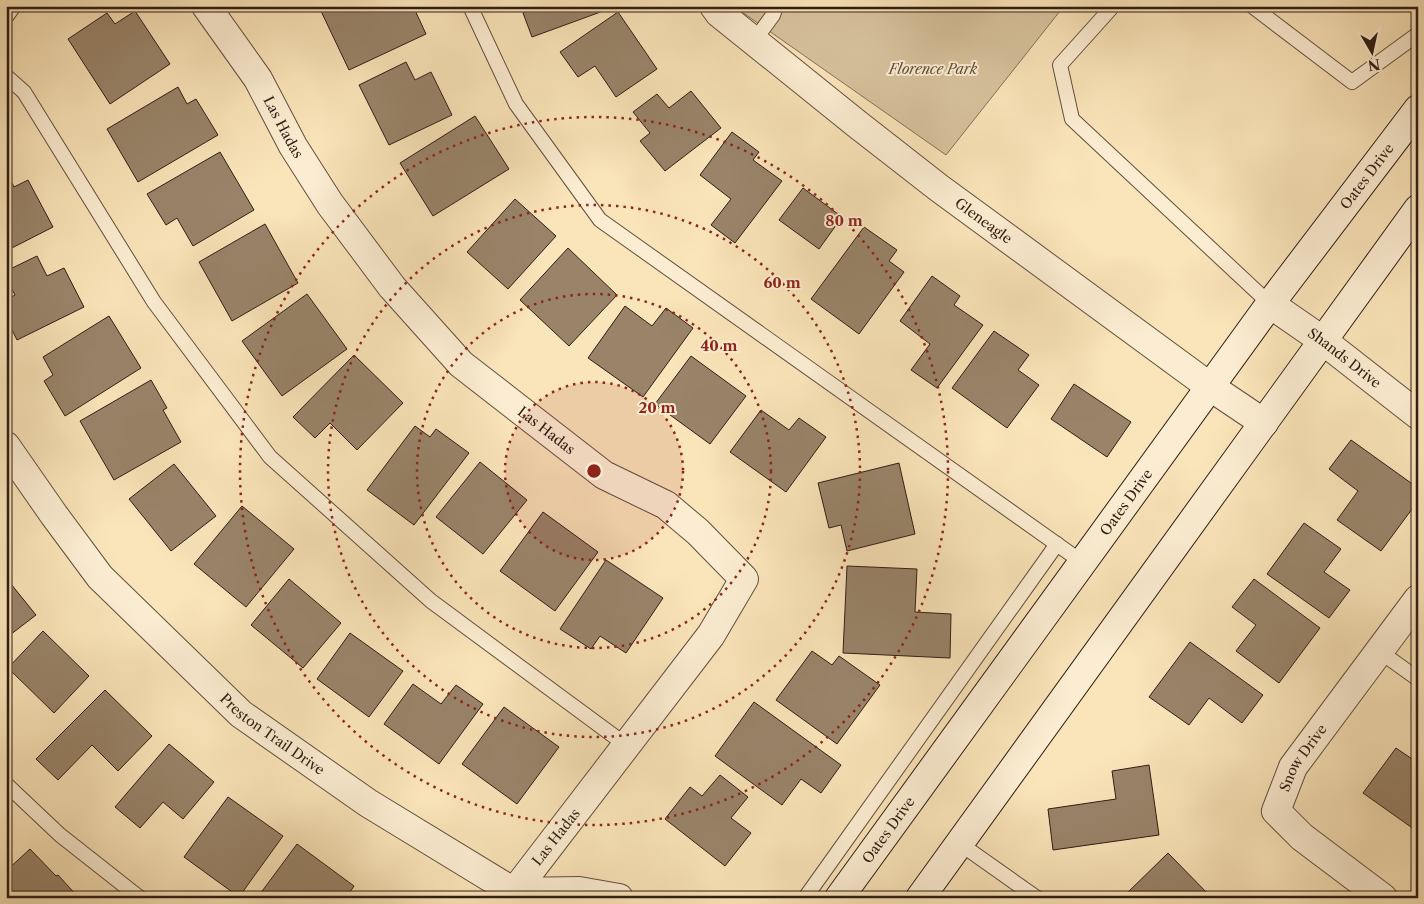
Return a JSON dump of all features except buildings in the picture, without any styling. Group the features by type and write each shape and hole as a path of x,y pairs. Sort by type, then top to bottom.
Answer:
{"street":[{"name":"Las Hadas","path":"206,6 258,79 293,146 330,204 392,287 461,364 604,475 666,505 698,532 744,579 710,636 514,892"},
{"name":"Gleneagle","path":"714,6 719,13 754,42 939,188 1209,386 1264,423"},
{"name":"Oates Drive","path":"838,898 1209,386 1418,109"},
{"path":"920,898 1418,209"},
{"name":"Shands Drive","path":"1270,304 1322,340 1418,415"},
{"name":"Preston Trail Drive","path":"6,446 100,577 241,714 368,803 514,892"},
{"name":"Snow Drive","path":"1383,898 1302,837 1276,811 1293,767 1418,599"},
{"path":"514,892 579,891 619,898"}],"lane":[{"path":"6,17 14,6"},
{"path":"470,6 516,104 600,220 1082,562"},
{"path":"754,42 774,15 776,6"},
{"path":"1113,6 1060,65 1072,119 1270,304"},
{"path":"1252,6 1352,82 1418,34"},
{"path":"6,76 24,92 154,302 270,457 431,601 626,745"},
{"path":"805,898 1057,544"},
{"path":"1379,651 1418,679"},
{"path":"6,784 60,835 140,898"},
{"path":"959,843 1037,898"}],"green space":[{"name":"Florence Park","path":"737,6 1064,6 946,155 742,12"}]}
